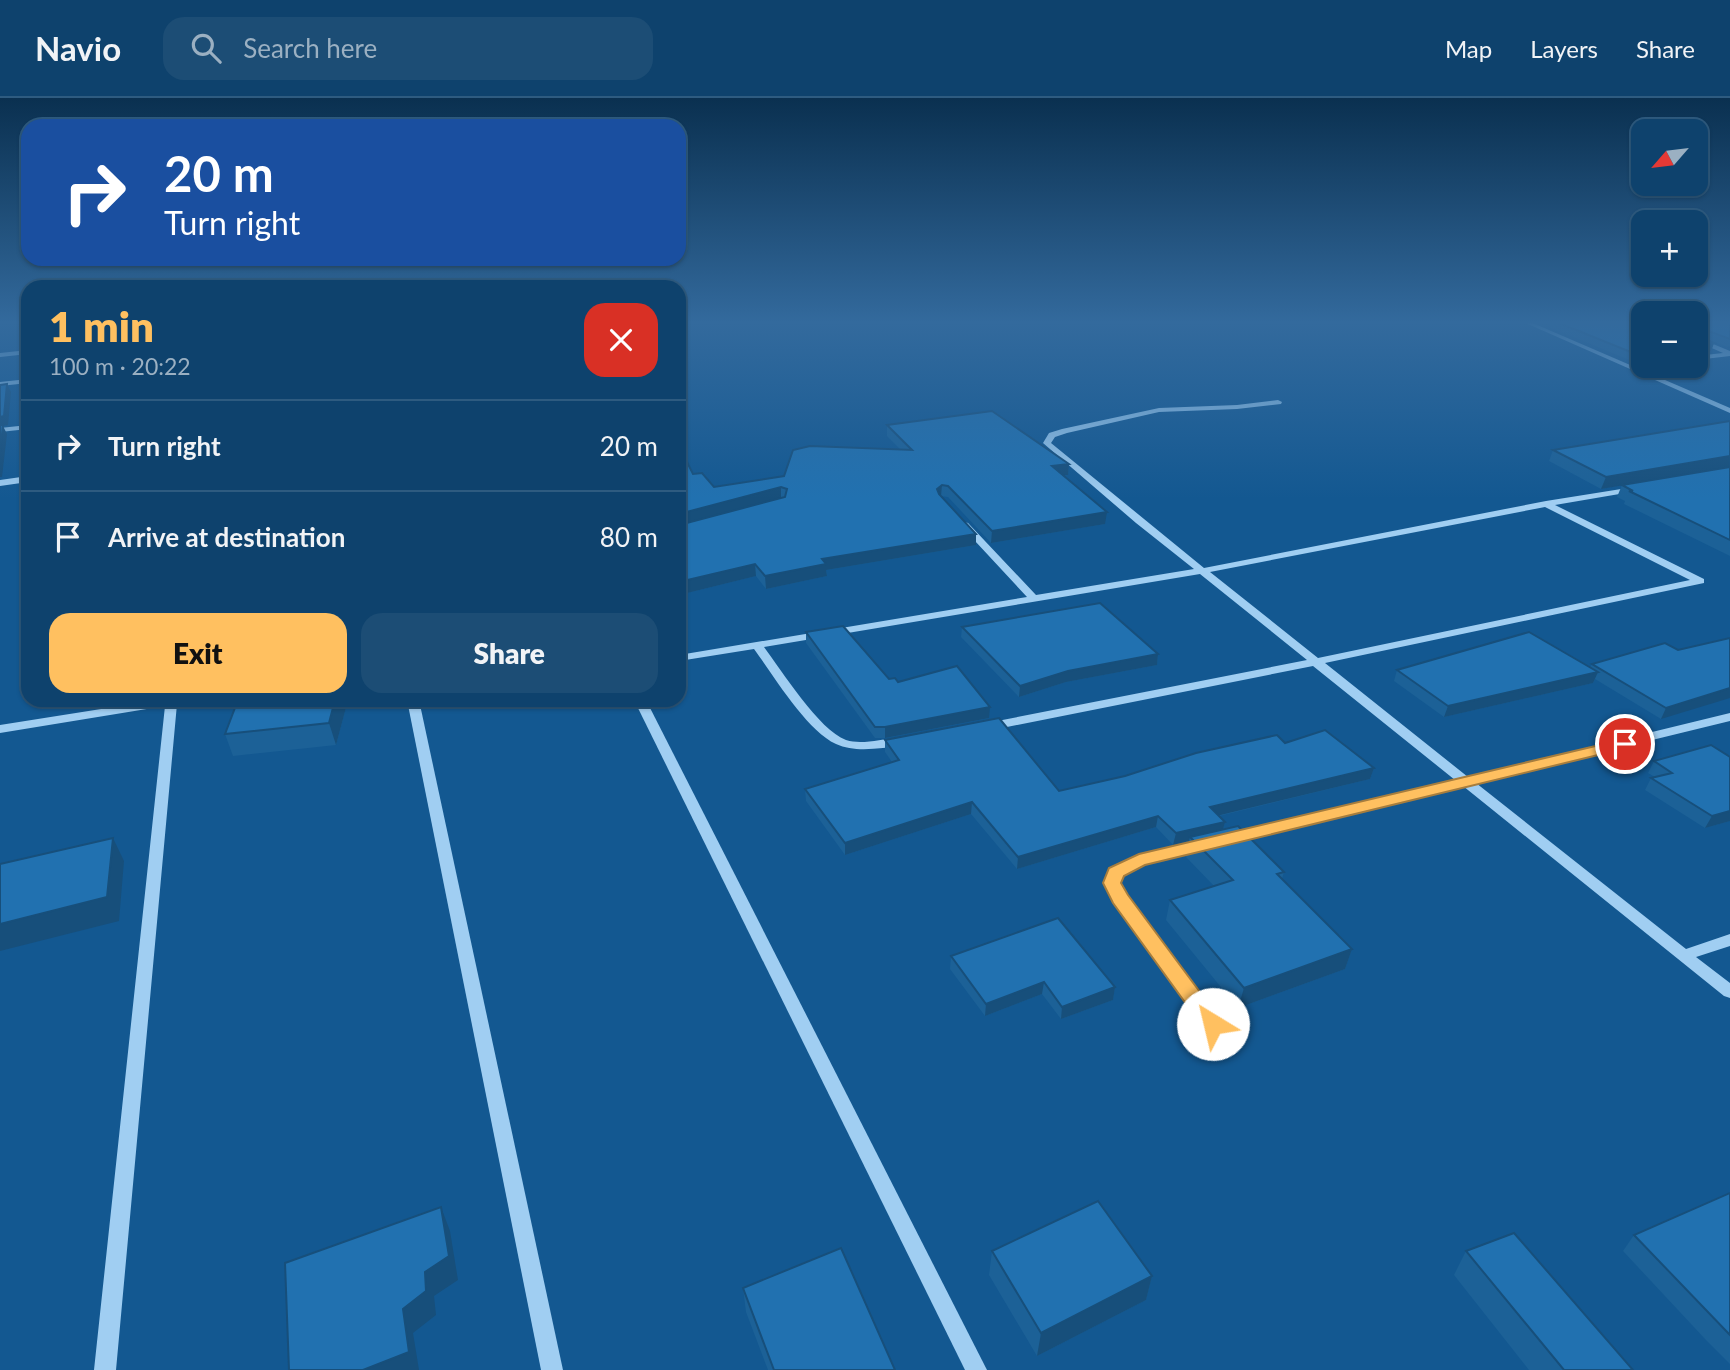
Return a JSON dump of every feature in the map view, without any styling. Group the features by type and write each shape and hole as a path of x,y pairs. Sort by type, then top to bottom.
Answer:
{"street":[{"path":"1660,380 1730,411"},
{"path":"0,384 21,382"},
{"path":"1278,402 1237,407 1159,410 1065,431 1052,435 1047,443 1202,571 1730,992"},
{"path":"0,430 21,428"},
{"path":"0,483 21,480"},
{"path":"686,657 1202,571 1651,486"},
{"path":"973,730 1700,582 1546,504"},
{"path":"961,521 1034,599"},
{"path":"756,645 820,727 843,743 885,745 908,741"},
{"path":"0,729 138,707"},
{"path":"105,1370 175,707"},
{"path":"415,707 552,1370"},
{"path":"644,707 976,1370"},
{"path":"1213,1024 1120,898 1112,883 1116,872 1139,861 1468,783 1730,717"},
{"path":"1684,955 1730,940"}],"building":[{"path":"7,384 4,416 0,417 0,385"},
{"path":"992,411 1069,464 1052,466 1107,512 992,531 948,486 942,485 937,489 939,494 976,534 822,559 826,564 765,576 755,564 686,580 686,523 785,497 787,489 781,487 686,512 686,460 693,474 702,473 714,487 784,476 793,450 810,446 912,450 887,425"},
{"path":"1730,421 1730,456 1606,477 1553,450"},
{"path":"0,425 3,425 0,452"},
{"path":"1730,467 1730,540 1629,491 1633,491 1622,485"},
{"path":"1100,603 1158,654 1068,671 1020,686 962,627"},
{"path":"843,626 889,679 895,678 898,682 957,666 990,707 875,727 806,632"},
{"path":"1529,632 1598,672 1448,706 1397,670"},
{"path":"1730,638 1730,688 1666,708 1592,664 1665,643 1678,650"},
{"path":"235,707 333,707 329,723 225,734"},
{"path":"999,718 1059,791 1125,776 1196,753 1277,735 1285,743 1325,730 1374,768 1210,807 1225,822 1176,833 1158,816 1018,857 972,802 845,843 805,789 899,760 885,740"},
{"path":"1711,745 1730,757 1730,811 1712,816 1651,778 1672,773 1654,761"},
{"path":"1238,826 1284,872 1277,874 1352,949 1244,988 1170,900 1233,880 1190,837"},
{"path":"113,838 107,897 0,924 0,864"},
{"path":"1058,918 1115,987 1062,1007 1044,982 986,1004 951,956"},
{"path":"1730,1193 1730,1335 1634,1235"},
{"path":"1098,1201 1152,1276 1041,1333 992,1251"},
{"path":"441,1207 449,1256 425,1272 426,1291 403,1309 409,1352 363,1370 289,1370 285,1263"},
{"path":"1514,1233 1633,1370 1564,1370 1466,1251"},
{"path":"841,1248 895,1370 774,1370 743,1288"}],"route":[{"path":"1213,1024 1120,898 1112,883 1116,872 1139,861 1625,744"}]}
